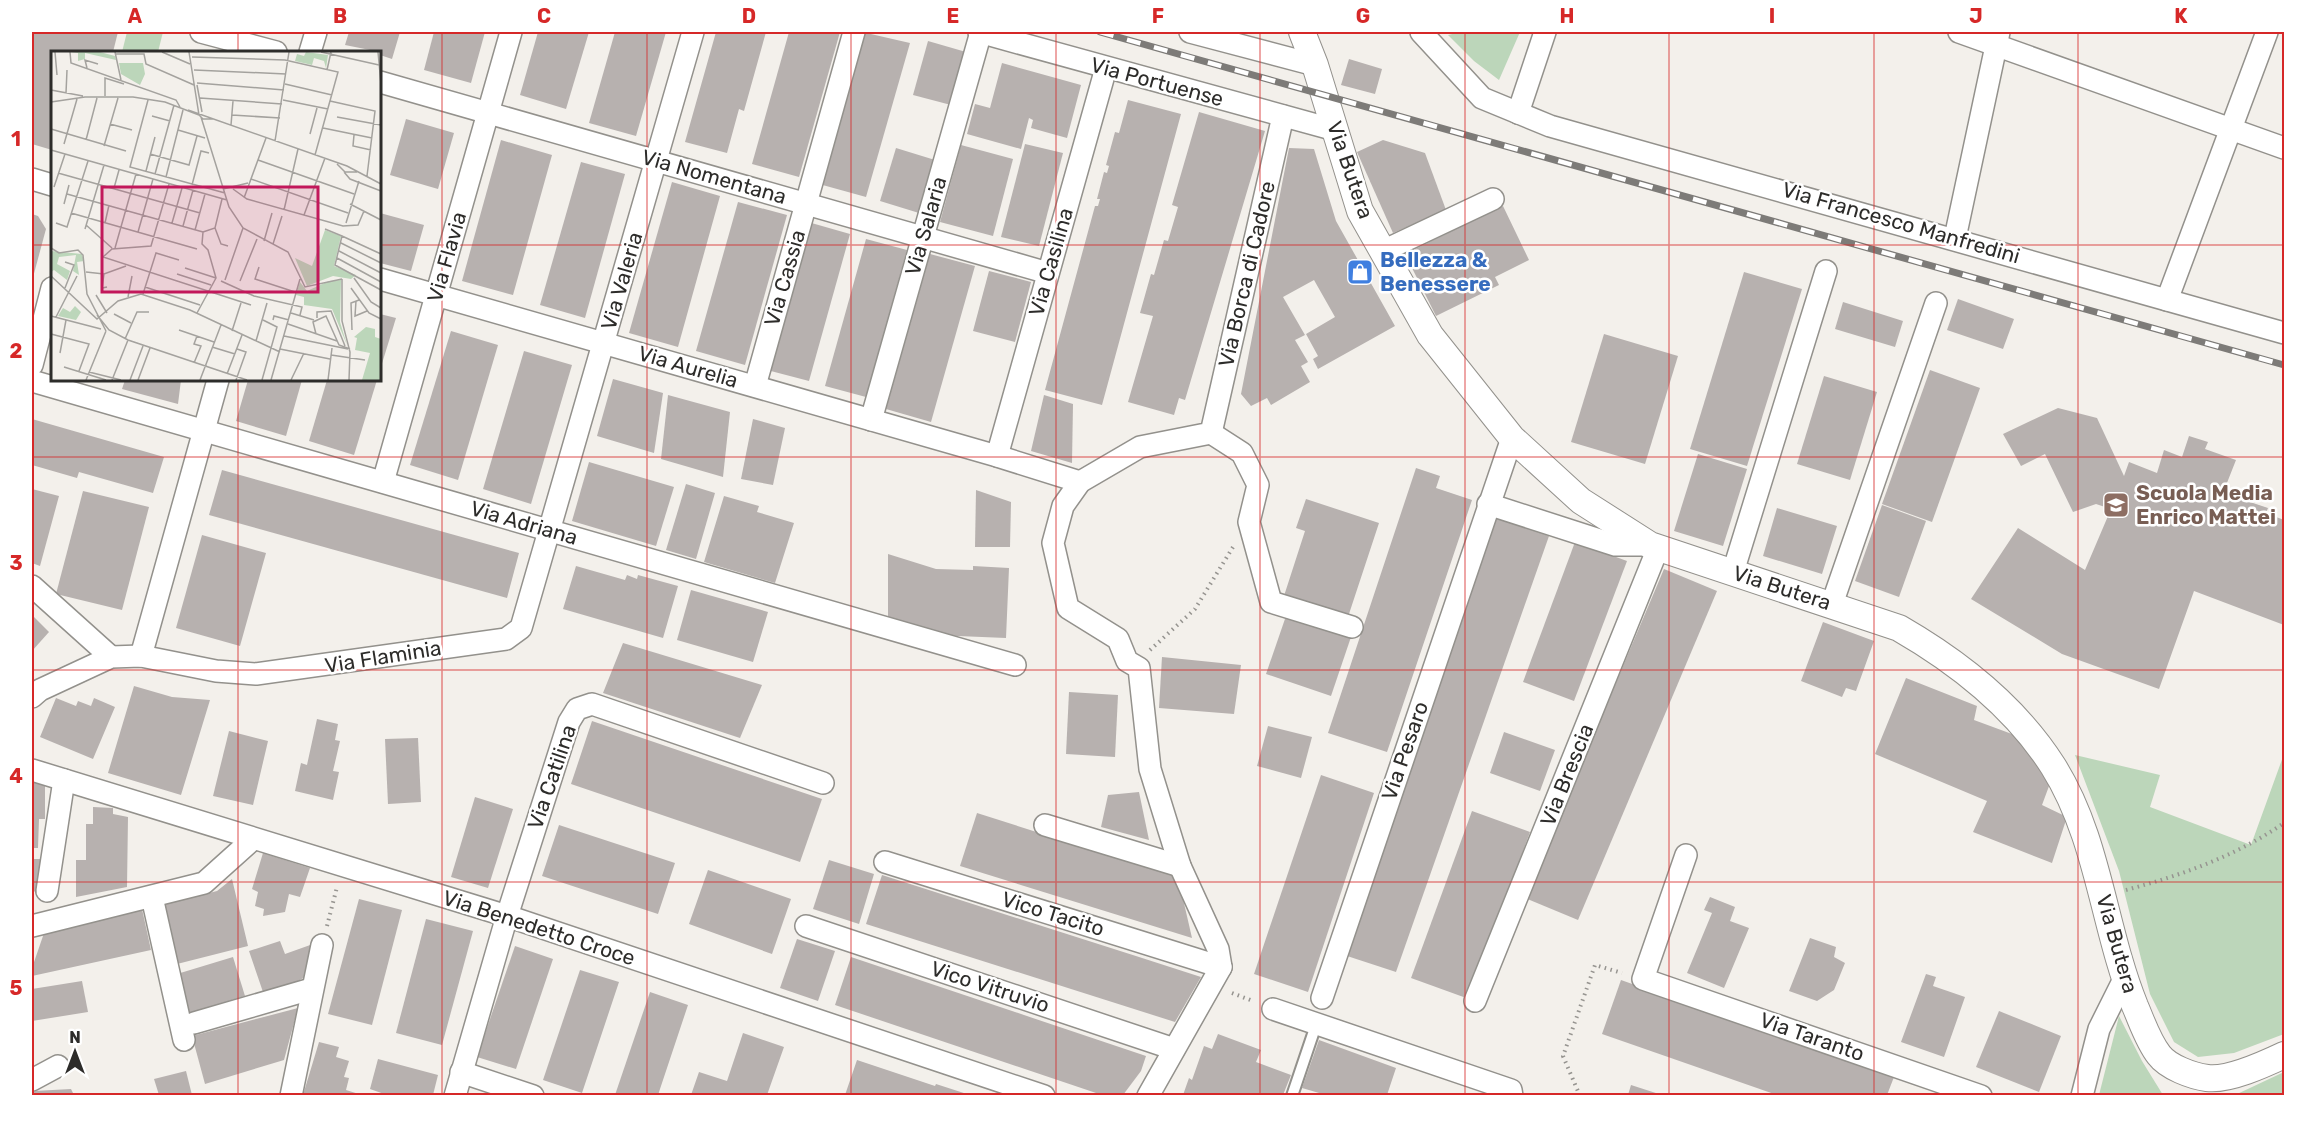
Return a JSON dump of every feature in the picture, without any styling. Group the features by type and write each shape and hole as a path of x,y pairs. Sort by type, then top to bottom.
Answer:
{"street":[{"path":"201,32 272,51"},
{"path":"310,51 316,32"},
{"name":"Via Flavia","path":"383,482 511,32"},
{"name":"Via Valeria","path":"550,530 693,32"},
{"name":"Via Cassia","path":"755,386 854,32"},
{"name":"Via Portuense","path":"980,32 1335,130"},
{"name":"Via Salaria","path":"871,420 980,32"},
{"path":"1190,32 1315,65"},
{"name":"Via Butera","path":"1302,32 1315,65 1360,211 1430,335 1512,438 1581,501 1654,547 1899,628 1930,646 1995,698 2030,735 2053,767 2085,832 2124,979 2145,1030 2160,1056 2181,1070 2208,1079 2237,1074 2284,1055"},
{"name":"Via Francesco Manfredini","path":"1421,32 1482,98 1550,126 1955,238 2284,333"},
{"path":"1518,112 1545,32"},
{"path":"1959,32 1998,38 2284,148"},
{"path":"2167,300 2267,32"},
{"path":"1955,238 1998,38"},
{"name":"Via Casilina","path":"997,456 1106,68"},
{"name":"Via Nomentana","path":"381,82 1048,273"},
{"name":"Via Borca di Cadore","path":"1211,433 1282,116"},
{"path":"32,179 51,185"},
{"path":"1383,251 1493,199"},
{"path":"1733,572 1826,270"},
{"name":"Via Aurelia","path":"381,279 997,456 1080,482"},
{"path":"32,365 51,292"},
{"path":"1832,604 1936,303"},
{"name":"Via Adriana","path":"32,381 1016,665"},
{"path":"32,697 40,690 111,657 141,656 218,381"},
{"path":"1148,1095 1217,976 1218,949 1180,866 1150,769 1139,668 1127,661 1118,639 1068,608 1053,543 1063,506 1080,482 1140,447 1211,433 1242,453 1258,485 1249,522 1271,602 1352,627"},
{"name":"Via Pesaro","path":"1323,998 1512,438"},
{"path":"1488,504 1615,545 1654,547"},
{"name":"Via Flaminia","path":"141,656 256,675 506,639 520,628 550,530"},
{"name":"Via Brescia","path":"1475,1001 1654,547"},
{"path":"32,586 111,657"},
{"name":"Via Catilina","path":"455,1095 507,916 569,722 577,709 592,704 823,783"},
{"name":"Via Benedetto Croce","path":"32,770 507,916 1044,1095"},
{"path":"47,891 64,780"},
{"path":"1045,825 1180,866"},
{"path":"32,926 204,883 253,839"},
{"path":"1643,979 1686,855"},
{"name":"Vico Tacito","path":"885,862 1217,976"},
{"path":"152,897 189,1032 311,989"},
{"name":"Vico Vitruvio","path":"806,926 1174,1049"},
{"path":"291,1095 311,989 322,945"},
{"name":"Via Taranto","path":"1643,979 1981,1095"},
{"path":"2082,1095 2099,1029 2124,979"},
{"path":"1273,1009 1511,1090 1512,1095"},
{"path":"32,1080 58,1065"},
{"path":"461,1072 533,1095"}],"lane":[{"path":"1292,1095 1316,1025"}],"path":[{"path":"1139,668 1152,646 1195,609 1249,522"},
{"path":"2103,897 2184,873 2255,842 2284,823"},
{"path":"322,945 342,866"},
{"path":"1580,1095 1563,1056 1595,964 1643,979"},
{"path":"1217,976 1273,1009"}],"green space":[{"path":"127,32 163,32 158,51 122,51"},
{"path":"1461,32 1520,32 1499,80 1474,61 1448,35"},
{"path":"2284,754 2284,1034 2234,1053 2198,1057 2174,1042 2150,994 2119,871 2075,755 2160,775 2150,807 2251,845"},
{"path":"2119,1016 2142,1061 2163,1095 2099,1095"},
{"path":"2284,1072 2284,1095 2235,1095"}],"building":[{"path":"32,32 118,32 113,51 51,51 51,150 32,144"},
{"path":"349,32 400,32 392,59 381,55 381,51 345,45"},
{"path":"434,32 485,32 471,83 424,70"},
{"path":"538,32 589,32 566,109 520,95"},
{"path":"615,32 666,32 636,136 589,123"},
{"path":"716,32 766,32 744,111 739,109 727,153 685,142"},
{"path":"789,32 840,32 799,177 752,164"},
{"path":"862,32 910,43 866,197 819,184"},
{"path":"928,41 966,52 951,105 913,95"},
{"path":"1349,59 1382,69 1375,94 1341,85"},
{"path":"1002,63 1081,85 1067,138 1031,128 1033,120 1029,118 1021,149 967,134 975,104 990,108"},
{"path":"1128,100 1181,114 1102,405 1045,390 1095,206 1098,206 1100,199 1097,199 1104,172 1107,173 1109,166 1106,165 1115,132 1119,133"},
{"path":"1199,112 1265,131 1185,400 1179,398 1174,415 1128,402 1153,316 1140,313 1151,274 1154,275 1164,240 1168,241 1178,207 1172,205"},
{"path":"406,119 454,133 438,189 390,175"},
{"path":"501,140 552,155 513,295 462,281"},
{"path":"1383,140 1425,153 1446,210 1393,233 1357,152"},
{"path":"1025,144 1063,153 1039,246 1001,237"},
{"path":"961,145 1013,159 993,236 940,222"},
{"path":"896,148 935,160 919,213 880,201"},
{"path":"1289,148 1314,149 1336,221 1395,326 1318,369 1313,359 1318,356 1306,334 1335,317 1314,280 1283,297 1305,335 1295,340 1308,362 1301,366 1310,382 1271,405 1267,398 1251,406 1241,394"},
{"path":"581,162 625,174 585,318 540,305"},
{"path":"672,182 720,196 678,347 629,333"},
{"path":"738,202 787,215 745,365 696,351"},
{"path":"1503,206 1529,260 1495,277 1499,285 1436,316 1405,254"},
{"path":"381,213 424,225 411,271 381,263"},
{"path":"32,214 38,216 46,229 32,281"},
{"path":"808,222 850,234 809,381 767,370"},
{"path":"866,239 907,250 866,397 825,386"},
{"path":"930,254 975,266 931,422 886,409"},
{"path":"989,271 1031,282 1015,342 973,331"},
{"path":"1744,272 1802,289 1747,466 1690,449"},
{"path":"1958,299 2014,319 2003,349 1947,330"},
{"path":"1843,302 1903,321 1895,347 1835,329"},
{"path":"381,314 396,318 381,367"},
{"path":"451,331 498,345 458,480 410,465"},
{"path":"1604,334 1678,356 1645,464 1571,442"},
{"path":"524,351 572,365 531,504 483,489"},
{"path":"1930,370 1980,388 1932,522 1882,504"},
{"path":"1824,376 1877,392 1850,480 1797,464"},
{"path":"613,379 663,393 654,453 597,436"},
{"path":"125,381 181,381 178,404 122,389"},
{"path":"248,381 302,381 286,436 236,421"},
{"path":"327,381 377,381 354,455 309,441"},
{"path":"668,395 730,412 723,477 661,459"},
{"path":"1044,395 1073,404 1072,463 1031,451"},
{"path":"2058,408 2097,418 2124,476 2129,462 2157,473 2164,450 2182,457 2189,436 2208,442 2205,449 2236,460 2223,493 2268,508 2266,513 2284,520 2284,625 2194,591 2159,689 2062,654 1971,599 2018,528 2085,570 2111,509 2096,504 2073,512 2045,454 2021,466 2003,434"},
{"path":"32,419 164,457 153,493 79,472 77,478 32,465"},
{"path":"753,419 785,428 773,485 741,479"},
{"path":"1698,454 1747,469 1723,546 1674,531"},
{"path":"589,462 674,487 656,546 572,521"},
{"path":"1416,468 1440,476 1436,488 1472,500 1387,752 1328,733"},
{"path":"222,470 519,553 507,598 209,515"},
{"path":"686,484 715,493 696,559 666,550"},
{"path":"32,489 59,496 40,566 32,563"},
{"path":"976,490 1011,502 1010,547 975,547"},
{"path":"83,491 149,507 122,610 56,594"},
{"path":"724,496 759,506 757,512 794,523 775,583 704,562"},
{"path":"1306,499 1379,523 1347,620 1283,599 1305,531 1296,528"},
{"path":"1882,505 1926,521 1899,597 1855,581"},
{"path":"1777,508 1837,526 1822,574 1763,556"},
{"path":"1494,517 1549,536 1396,972 1341,954"},
{"path":"202,535 266,553 240,646 176,628"},
{"path":"1575,542 1627,561 1574,701 1523,682"},
{"path":"888,554 936,569 973,570 973,566 1009,568 1006,638 934,635 888,618"},
{"path":"576,566 625,580 627,575 637,579 638,575 678,586 663,638 563,609"},
{"path":"1664,569 1717,591 1578,920 1525,898"},
{"path":"691,590 768,612 753,662 677,640"},
{"path":"32,615 49,632 32,651"},
{"path":"1286,616 1351,637 1331,696 1266,674"},
{"path":"1823,622 1874,641 1856,691 1846,688 1842,697 1801,681"},
{"path":"623,643 762,685 740,738 603,693"},
{"path":"1162,657 1241,665 1234,714 1159,708"},
{"path":"1906,678 1977,706 1974,720 2020,737 2052,778 2042,805 2067,817 2052,863 1973,832 1987,801 1875,754"},
{"path":"134,686 172,697 210,700 181,795 108,773"},
{"path":"1069,692 1118,695 1115,757 1066,754"},
{"path":"56,698 76,706 78,701 91,706 94,698 115,707 93,759 40,737"},
{"path":"317,719 338,724 335,740 340,741 333,771 339,772 333,800 295,791 301,763 307,765"},
{"path":"592,721 822,799 800,862 571,784"},
{"path":"1268,726 1312,737 1301,778 1257,766"},
{"path":"229,731 268,741 253,805 213,796"},
{"path":"1504,732 1555,750 1540,791 1490,773"},
{"path":"418,738 421,802 388,804 385,739"},
{"path":"1321,775 1374,793 1308,992 1254,974"},
{"path":"32,781 45,781 45,819 39,819 38,848 32,848"},
{"path":"1139,792 1149,840 1101,827 1108,795"},
{"path":"475,797 513,809 488,888 451,877"},
{"path":"93,807 113,808 113,814 128,817 127,887 76,897 76,860 86,860 86,824 93,824"},
{"path":"1472,811 1530,832 1469,999 1411,978"},
{"path":"977,813 1178,877 1192,938 960,866"},
{"path":"559,825 675,863 658,914 542,876"},
{"path":"263,853 310,868 300,897 289,894 285,912 263,916 264,909 255,906 258,892 252,889"},
{"path":"32,859 41,859 37,891 32,892"},
{"path":"829,860 874,874 859,924 813,909"},
{"path":"708,870 791,899 772,954 689,924"},
{"path":"882,875 1201,977 1175,1022 866,924"},
{"path":"232,879 248,946 177,964 162,905 217,891"},
{"path":"1710,897 1735,907 1730,921 1749,928 1724,988 1687,973 1712,913 1704,910"},
{"path":"359,899 402,910 372,1025 328,1014"},
{"path":"142,909 151,950 32,976 32,968 44,933"},
{"path":"426,919 473,931 442,1045 396,1033"},
{"path":"1810,938 1836,947 1834,957 1845,963 1834,990 1817,1001 1789,991"},
{"path":"797,939 835,951 818,1001 780,988"},
{"path":"280,941 285,954 313,944 305,977 293,984 263,992 249,951"},
{"path":"515,946 553,959 516,1069 477,1057"},
{"path":"233,957 245,996 189,1013 177,974"},
{"path":"851,957 1146,1056 1141,1071 1123,1095 1102,1095 835,1005"},
{"path":"580,970 619,982 582,1093 543,1080"},
{"path":"1926,974 1936,977 1933,986 1965,997 1944,1057 1901,1042"},
{"path":"1621,980 1894,1077 1887,1095 1777,1095 1602,1034"},
{"path":"82,981 88,1012 32,1021 32,989"},
{"path":"650,992 688,1005 658,1095 615,1095"},
{"path":"298,1008 284,1060 205,1084 192,1036"},
{"path":"1999,1011 2061,1036 2039,1092 1976,1067"},
{"path":"743,1033 784,1047 767,1095 691,1095 699,1072 727,1081"},
{"path":"1218,1034 1261,1050 1256,1062 1291,1075 1283,1095 1183,1095 1189,1078 1192,1080 1204,1046 1212,1049"},
{"path":"1319,1040 1396,1068 1387,1095 1326,1095 1302,1088"},
{"path":"319,1042 339,1047 336,1057 349,1061 344,1077 349,1078 346,1090 362,1095 303,1095"},
{"path":"378,1059 438,1075 433,1095 387,1095 370,1089"},
{"path":"857,1060 935,1086 936,1084 970,1095 845,1095"},
{"path":"186,1071 192,1095 159,1095 154,1079"},
{"path":"1631,1085 1662,1095 1628,1095"},
{"path":"71,1089 74,1095 32,1095 34,1091"}],"railway":[{"path":"1100,32 2284,365"}],"place":[{"name":"Bellezza & Benessere","path":"1360,272"},
{"name":"Scuola Media Enrico Mattei","path":"2116,505"}]}
